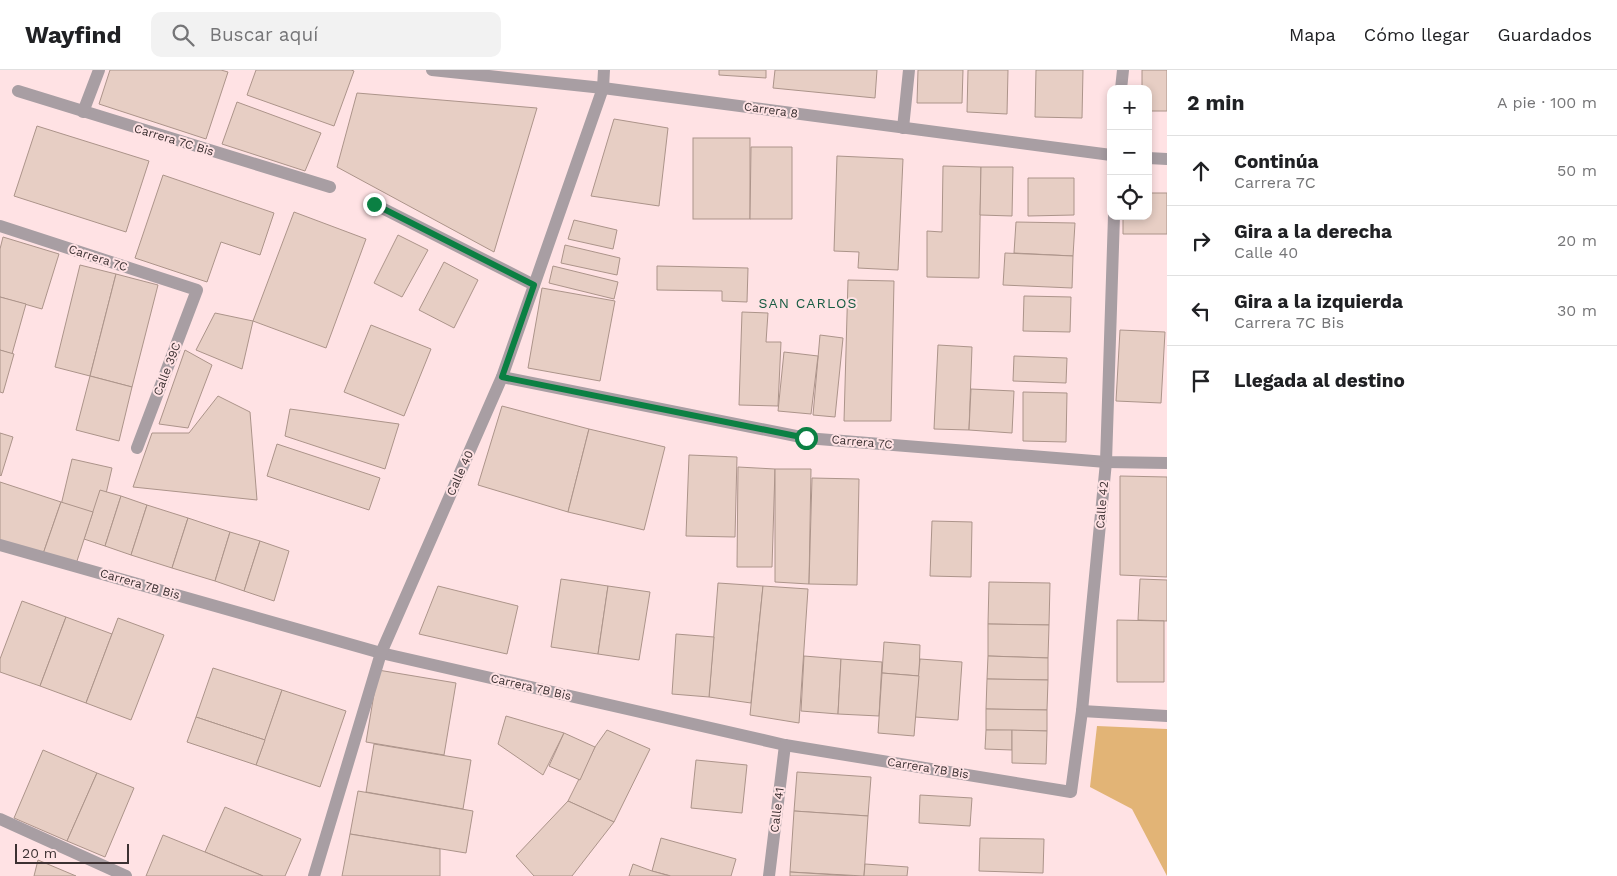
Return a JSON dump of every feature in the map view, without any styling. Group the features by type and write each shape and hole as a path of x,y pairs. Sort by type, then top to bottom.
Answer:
{"street":[{"path":"83,112 99,70"},
{"name":"Carrera 8","path":"432,70 603,88 1107,154"},
{"name":"Calle 40","path":"314,876 381,652 502,377 603,88 604,70"},
{"path":"903,128 909,70"},
{"path":"1121,85 1123,70"},
{"name":"Carrera 7C Bis","path":"18,91 330,187"},
{"path":"1152,158 1167,159"},
{"path":"374,204 534,285"},
{"name":"Calle 42","path":"1071,792 1082,711 1106,462 1114,220"},
{"name":"Carrera 7C","path":"0,226 197,290"},
{"name":"Calle 39C","path":"136,448 197,290"},
{"name":"Carrera 7C","path":"502,377 806,438 1106,462 1167,463"},
{"name":"Carrera 7B Bis","path":"0,545 381,652 785,745 1071,792"},
{"path":"1082,711 1167,716"},
{"name":"Calle 41","path":"769,876 785,745"},
{"path":"0,819 126,876"}],"shaded area":[{"path":"1097,726 1167,729 1167,876 1132,809 1090,787"}],"building":[{"path":"110,70 221,70 228,72 206,139 99,104"},
{"path":"256,70 354,71 334,126 247,95"},
{"path":"719,70 766,70 766,78 719,75"},
{"path":"775,70 877,70 875,98 773,88"},
{"path":"918,70 963,70 962,103 917,103"},
{"path":"968,70 1008,70 1007,114 967,112"},
{"path":"1036,70 1083,70 1082,118 1035,117"},
{"path":"1142,70 1167,70 1167,111 1152,111 1152,85 1142,85"},
{"path":"357,93 537,108 494,252 337,167"},
{"path":"237,102 321,133 305,171 222,144"},
{"path":"614,119 668,128 659,206 591,196"},
{"path":"37,126 149,161 126,232 14,196"},
{"path":"693,138 750,138 750,219 693,219"},
{"path":"751,147 792,147 792,219 750,219"},
{"path":"837,156 903,159 898,270 858,268 859,252 834,251"},
{"path":"943,166 981,167 979,278 927,277 927,231 942,232"},
{"path":"981,167 1013,167 1012,216 980,215"},
{"path":"163,175 274,213 260,255 221,242 207,282 135,258"},
{"path":"1028,178 1074,178 1074,215 1028,216"},
{"path":"1152,193 1167,193 1167,234 1123,234 1123,220 1152,220"},
{"path":"294,212 366,239 326,348 253,321"},
{"path":"574,220 617,230 613,249 568,239"},
{"path":"1016,222 1075,223 1073,256 1014,253"},
{"path":"398,235 428,250 402,297 374,283"},
{"path":"3,237 59,254 42,309 0,297 0,249"},
{"path":"565,245 620,258 617,275 561,263"},
{"path":"1005,253 1073,256 1072,288 1003,285"},
{"path":"444,262 478,280 454,328 419,310"},
{"path":"80,265 116,274 90,376 55,367"},
{"path":"553,266 618,282 614,299 549,283"},
{"path":"657,266 748,268 747,302 722,301 722,291 657,290"},
{"path":"116,274 158,285 132,387 90,376"},
{"path":"848,280 894,281 891,421 844,421"},
{"path":"542,288 615,301 600,381 528,368"},
{"path":"1024,296 1071,297 1070,332 1023,331"},
{"path":"0,297 26,304 12,354 0,350"},
{"path":"742,312 768,313 766,342 781,342 778,406 739,405"},
{"path":"215,313 253,321 242,369 196,350"},
{"path":"371,325 431,349 404,416 344,392"},
{"path":"1120,330 1165,332 1161,403 1116,401"},
{"path":"820,335 843,338 835,417 813,415"},
{"path":"938,345 972,347 969,430 934,429"},
{"path":"0,350 14,354 3,393 0,392"},
{"path":"185,350 212,365 188,428 159,424"},
{"path":"784,352 818,356 811,414 778,411"},
{"path":"1014,356 1067,358 1066,383 1013,381"},
{"path":"90,376 132,387 119,441 76,430"},
{"path":"971,389 1014,391 1012,433 969,430"},
{"path":"1023,392 1067,393 1066,442 1023,441"},
{"path":"218,396 250,412 257,500 133,487 152,433 189,433"},
{"path":"502,406 589,429 568,512 478,485"},
{"path":"290,409 399,424 385,469 285,436"},
{"path":"589,429 665,447 644,530 568,512"},
{"path":"0,433 13,437 1,476 0,475"},
{"path":"277,444 380,478 369,510 267,476"},
{"path":"689,455 737,457 735,537 686,536"},
{"path":"72,459 112,468 97,532 57,522"},
{"path":"738,467 775,469 772,567 737,567"},
{"path":"775,469 811,469 809,584 775,582"},
{"path":"1120,476 1167,477 1167,577 1120,575"},
{"path":"812,478 859,479 857,585 809,584"},
{"path":"0,482 61,502 43,554 0,540"},
{"path":"100,490 121,496 105,546 84,539"},
{"path":"121,496 147,505 131,555 105,546"},
{"path":"61,502 93,512 76,564 43,554"},
{"path":"147,505 188,518 172,568 131,555"},
{"path":"188,518 230,532 215,581 172,568"},
{"path":"932,521 972,522 971,577 930,576"},
{"path":"230,532 260,541 244,591 215,581"},
{"path":"260,541 289,551 274,601 244,591"},
{"path":"561,579 608,586 598,654 551,647"},
{"path":"1140,579 1167,580 1167,621 1138,620"},
{"path":"989,582 1050,583 1049,625 988,624"},
{"path":"718,583 763,586 751,703 709,697"},
{"path":"438,586 518,606 507,654 419,634"},
{"path":"608,586 650,592 639,660 598,654"},
{"path":"763,586 808,589 799,723 750,715"},
{"path":"22,601 66,617 40,686 0,672 0,659"},
{"path":"66,617 112,634 86,703 40,686"},
{"path":"118,618 164,635 131,720 86,703"},
{"path":"1117,620 1164,621 1164,682 1117,682"},
{"path":"988,624 1049,625 1048,658 988,656"},
{"path":"676,634 714,637 709,697 672,694"},
{"path":"884,642 920,645 919,676 882,673"},
{"path":"804,656 841,659 838,714 801,711"},
{"path":"988,656 1048,658 1048,680 987,679"},
{"path":"841,659 882,662 879,716 838,714"},
{"path":"920,659 962,662 958,720 915,717"},
{"path":"213,668 282,690 265,740 196,717"},
{"path":"378,670 456,683 444,755 366,742"},
{"path":"882,673 919,676 914,736 878,733"},
{"path":"987,679 1048,680 1047,710 986,709"},
{"path":"282,690 346,711 320,787 256,765"},
{"path":"986,709 1047,710 1047,731 986,730"},
{"path":"506,716 564,733 543,775 498,744"},
{"path":"196,717 265,740 256,765 187,742"},
{"path":"607,730 650,749 614,822 568,801 595,747"},
{"path":"986,730 1012,730 1012,750 985,749"},
{"path":"1012,730 1047,731 1046,764 1012,763"},
{"path":"564,733 595,747 580,780 549,766"},
{"path":"374,744 471,760 463,809 366,792"},
{"path":"43,750 97,773 67,841 14,818"},
{"path":"696,760 747,765 742,813 691,808"},
{"path":"797,772 871,777 868,816 794,811"},
{"path":"97,773 134,788 105,857 67,841"},
{"path":"358,791 473,811 466,853 350,834"},
{"path":"920,795 972,798 970,826 919,823"},
{"path":"568,801 614,822 572,876 534,876 516,856"},
{"path":"225,807 301,839 285,876 263,876 205,852"},
{"path":"794,811 868,816 864,876 790,872"},
{"path":"350,834 440,849 440,876 342,876"},
{"path":"163,835 205,852 263,876 146,876"},
{"path":"661,838 736,859 731,876 671,876 652,871"},
{"path":"980,838 1044,839 1043,873 979,871"},
{"path":"38,860 76,876 34,876"},
{"path":"633,864 652,871 670,876 629,876"},
{"path":"865,864 908,867 907,876 864,876"},
{"path":"790,872 853,876 790,876"}],"district":[{"name":"SAN CARLOS","path":"808,303"}],"route":[{"path":"374,204 534,285 502,377 806,438"}]}
